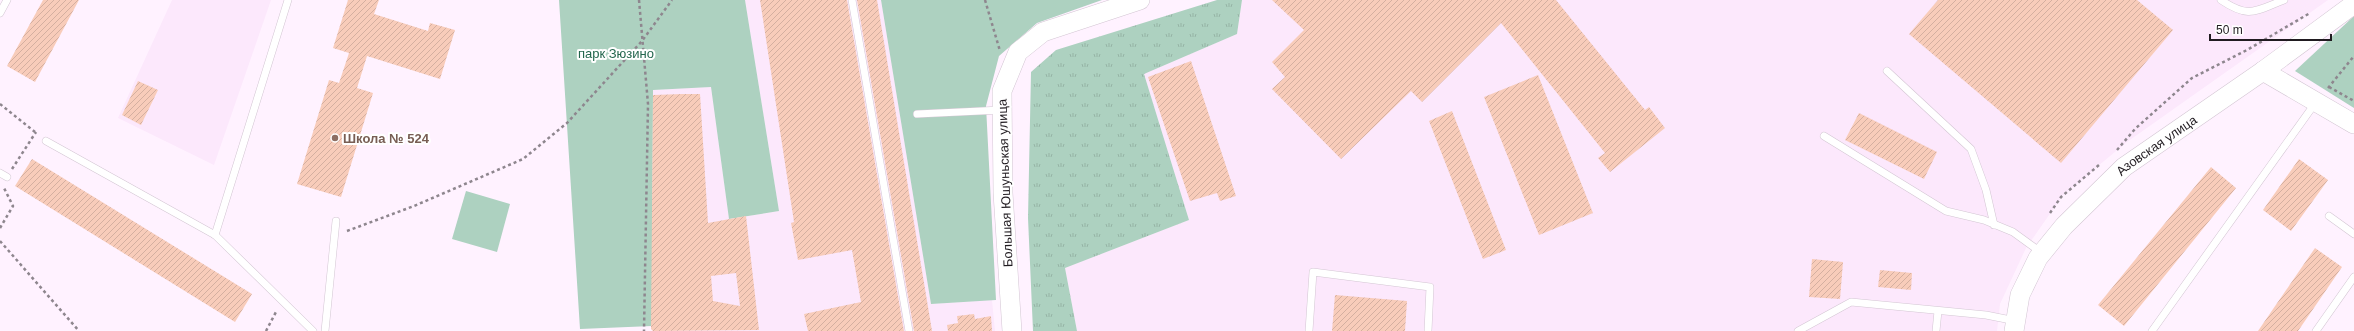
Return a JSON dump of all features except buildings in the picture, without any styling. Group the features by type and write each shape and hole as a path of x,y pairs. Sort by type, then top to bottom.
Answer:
{"street":[{"name":"Большая Юшуньская улица","path":"1012,331 1003,193 1002,91 1018,52 1043,32 1140,0"},
{"name":"Азовская улица","path":"2015,326 2020,295 2042,253 2064,226 2124,167 2262,71 2354,4"},
{"path":"2262,71 2354,124"}],"lane":[{"path":"0,13 7,0"},
{"path":"215,235 288,0"},
{"path":"852,0 909,331"},
{"path":"2221,0 2237,11 2257,11 2284,0"},
{"path":"1887,71 1971,150 1986,190 1994,225"},
{"path":"2152,331 2316,102"},
{"path":"917,114 1002,110"},
{"path":"1824,136 1946,211 2013,232 2042,253"},
{"path":"46,141 215,235 313,331"},
{"path":"0,173 7,177"},
{"path":"2329,216 2354,234"},
{"path":"325,331 336,221"},
{"path":"1309,331 1313,272 1430,287 1428,331"},
{"path":"2316,331 2354,277"},
{"path":"1798,331 1851,302 1938,311 1986,314 2015,326"},
{"path":"1936,331 1938,311"}],"path":[{"path":"639,0 648,104 644,331"},
{"path":"334,235 414,206 523,159 567,123 642,41 672,0"},
{"path":"985,0 1002,58"},
{"path":"2354,56 2329,87 2354,101"},
{"path":"0,104 46,141"},
{"path":"0,241 79,331"},
{"path":"266,331 282,300"}],"shaded area":[{"path":"172,0 271,0 214,165 118,118"},
{"path":"745,0 881,0 931,304 992,300 995,331 653,331 653,90 711,87 729,219 779,211"},
{"path":"1242,0 2328,0 2127,142 2063,195 2026,248 2000,304 1997,331 1077,331 1065,268 1189,220 1144,74 1237,34"}],"green space":[{"name":"парк Зюзино","path":"559,0 745,0 779,211 729,219 711,87 653,90 652,326 580,329"},
{"path":"881,0 1102,0 1037,23 999,56 986,106 996,300 931,304"},
{"path":"1217,0 1242,0 1237,34 1144,74 1189,220 1065,268 1077,331 1033,331 1028,218 1031,72 1056,50"},
{"path":"2354,16 2354,108 2295,71"},
{"path":"466,191 510,204 497,252 452,239"}],"place":[{"name":"Школа № 524","path":"335,138"}]}
